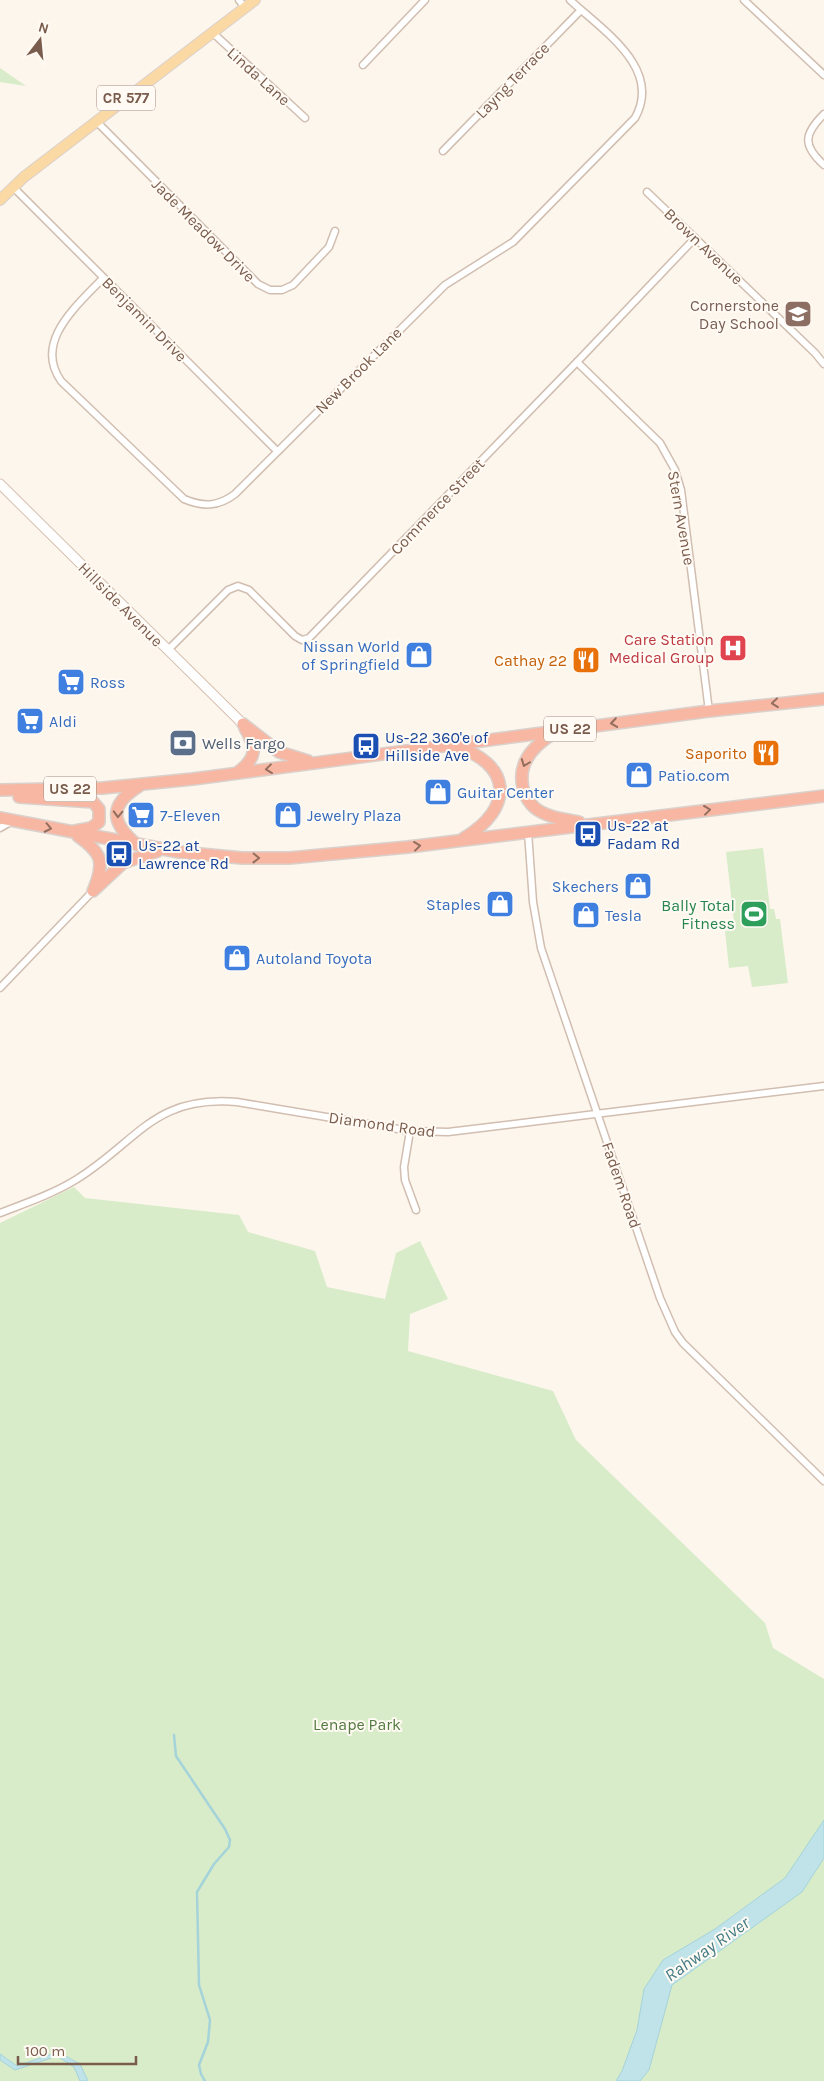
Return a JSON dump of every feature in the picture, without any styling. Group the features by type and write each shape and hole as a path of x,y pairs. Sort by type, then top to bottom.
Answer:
{"highway":[{"name":"US 22","path":"0,790 68,790 141,785 709,711 824,699"},
{"path":"243,724 279,752 317,763"},
{"path":"237,774 248,764 254,751 252,739 243,724"},
{"path":"560,730 539,743 529,754 523,768 524,790 530,803 542,812 556,818 589,824"},
{"path":"450,745 472,752 486,760 495,773 499,788 498,804 491,817 479,829 461,840"},
{"path":"138,846 122,831 116,816 117,808 123,798 141,785"},
{"path":"0,794 58,800 86,800 98,806 100,816 97,825 70,833"},
{"path":"0,818 164,850 228,857 289,858 332,855 824,796"},
{"path":"70,833 94,848 99,856 100,872 93,891"},
{"path":"93,891 123,863 164,850"}],"main road":[{"name":"CR 577","path":"0,200 13,187 96,121 213,34 242,4 255,0"}],"street":[{"path":"363,65 425,0"},
{"name":"New Brook Lane","path":"103,278 65,320 54,338 52,358 56,374 60,381 176,493 193,503 211,505 226,500 445,284 513,242 635,118 642,100 642,87 633,62 626,51 570,0"},
{"path":"744,0 824,75"},
{"name":"Layng Terrace","path":"443,151 580,10"},
{"name":"Linda Lane","path":"213,34 305,118"},
{"path":"824,114 814,124 808,137 811,151 824,165"},
{"name":"Jade Meadow Drive","path":"96,121 258,284 270,290 282,290 293,285 329,247 334,230"},
{"name":"Benjamin Drive","path":"13,187 277,451"},
{"name":"Brown Avenue","path":"647,192 816,353 824,364"},
{"name":"Commerce Street","path":"168,650 228,590 238,586 249,590 295,636 302,640 309,638 695,238"},
{"name":"Stern Avenue","path":"577,362 653,435 666,451 675,470 680,490 709,711"},
{"name":"Hillside Avenue","path":"0,484 243,724"},
{"path":"0,828 12,820"},
{"name":"Fadem Road","path":"528,832 533,902 541,948 660,1298 675,1332 683,1343 824,1481"},
{"path":"0,988 93,891"},
{"name":"Diamond Road","path":"0,1214 63,1187 78,1178 154,1119 171,1110 195,1102 220,1100 237,1102 410,1130 448,1132 824,1086"},
{"path":"410,1130 404,1167 405,1180 416,1210"}],"green space":[{"path":"0,68 26,86 0,82"},
{"name":"Bally Total Fitness","path":"763,848 770,909 774,909 776,919 780,919 788,983 752,987 748,966 729,968 725,931 735,930 726,852"},
{"name":"Lenape Park","path":"74,1187 85,1198 239,1215 248,1232 315,1251 327,1287 385,1299 396,1253 420,1241 448,1299 410,1314 408,1351 553,1391 576,1440 765,1623 773,1648 824,1679 824,2081 0,2081 0,1223"}],"water":[{"name":"Rahway River","path":"824,1820 824,1858 802,1892 672,1985 649,2070 640,2081 616,2081 622,2071 637,2030 644,1989 663,1960 715,1929 785,1878"},
{"path":"58,2052 80,2064 88,2081 80,2081 74,2067 57,2056 15,2070 0,2060 0,2054 17,2066"}],"waterway":[{"path":"174,1735 176,1756 225,1829 230,1840 229,1847 214,1864 197,1892 199,1985 210,2020 208,2042 199,2065 205,2081"}],"place":[{"name":"Cornerstone Day School","path":"798,314"},
{"name":"Care Station Medical Group","path":"733,648"},
{"name":"Nissan World of Springfield","path":"419,655"},
{"name":"Cathay 22","path":"586,660"},
{"name":"Ross","path":"71,682"},
{"name":"Aldi","path":"30,721"},
{"name":"Wells Fargo","path":"183,743"},
{"name":"Us-22 360'e of Hillside Ave","path":"366,746"},
{"name":"Saporito","path":"766,753"},
{"name":"Patio.com","path":"639,775"},
{"name":"Guitar Center","path":"438,792"},
{"name":"7-Eleven","path":"141,815"},
{"name":"Jewelry Plaza","path":"288,815"},
{"name":"Us-22 at Fadam Rd","path":"588,834"},
{"name":"Us-22 at Lawrence Rd","path":"119,854"},
{"name":"Skechers","path":"638,886"},
{"name":"Staples","path":"500,904"},
{"name":"Bally Total Fitness","path":"754,914"},
{"name":"Tesla","path":"586,915"},
{"name":"Autoland Toyota","path":"237,958"}]}
